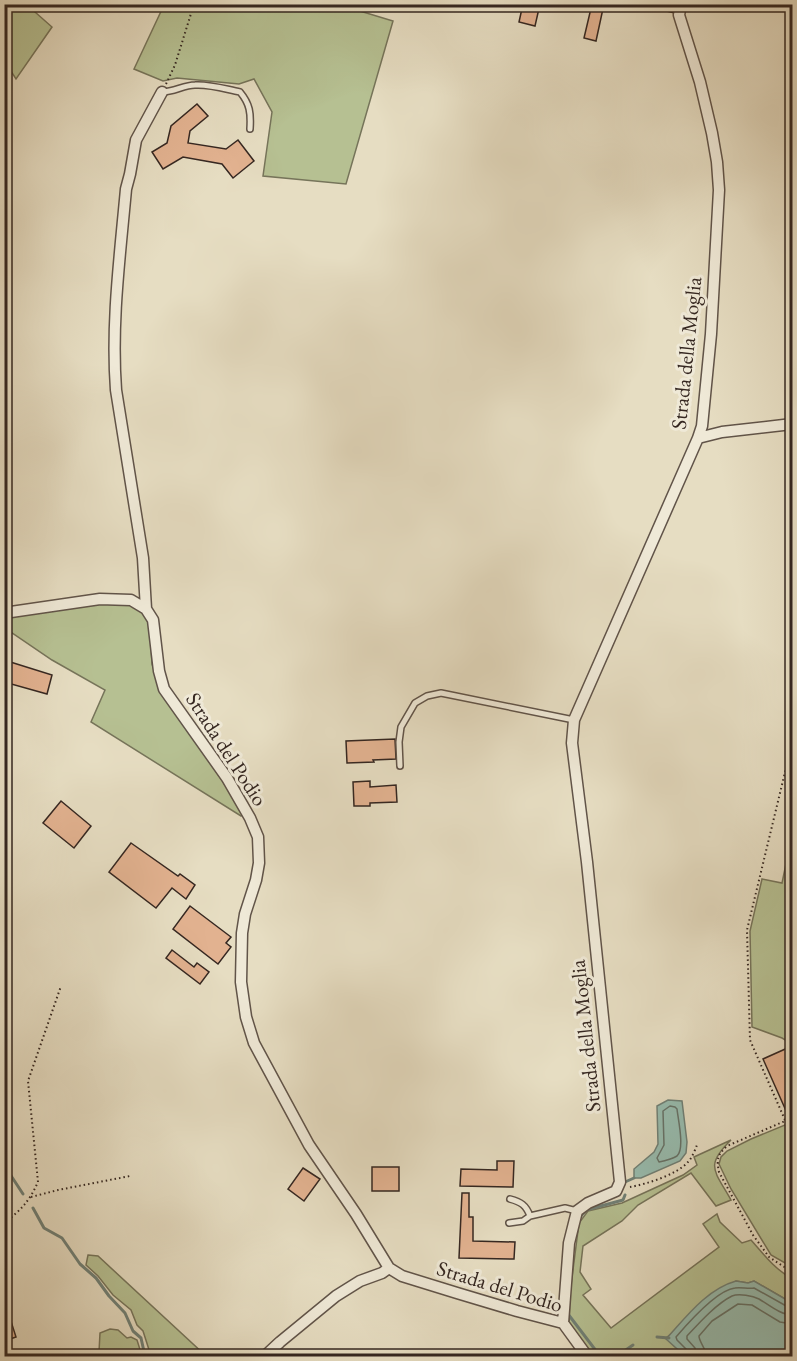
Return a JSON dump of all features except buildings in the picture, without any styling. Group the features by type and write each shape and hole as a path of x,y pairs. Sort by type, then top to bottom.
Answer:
{"street":[{"name":"Strada della Moglia","path":"616,1191 620,1182 572,743 574,720 702,426 711,334 719,190 712,133 700,82 679,15 681,4"},
{"name":"Strada del Podio","path":"162,92 136,140 126,189 117,302 114,366 116,390 143,558 146,609 153,620 159,671 164,689 227,778 258,837 259,862 245,914 241,957 241,982 246,1017 254,1042 309,1145 389,1268 402,1276 446,1290 563,1323 587,1356"},
{"path":"698,438 722,432 792,424"},
{"path":"4,613 100,599 131,600 146,609"},
{"path":"563,1323 569,1243 577,1211 588,1203 616,1191"},
{"path":"266,1356 336,1296 360,1281 389,1268"}],"lane":[{"path":"162,92 192,85 240,92 251,113 250,129"},
{"path":"400,766 401,727 415,703 427,696 441,693 574,720"},
{"path":"510,1198 521,1202 530,1216"},
{"path":"509,1223 565,1208 577,1211"}],"path":[{"path":"162,92 175,64 194,4"},
{"path":"785,1120 750,1040 747,930 787,764"},
{"path":"4,1223 32,1197 38,1182 28,1081 61,986"},
{"path":"792,1118 727,1146 719,1154 717,1162 719,1172 758,1242 769,1257 792,1272"},
{"path":"616,1191 651,1183 675,1171 688,1162 697,1145"},
{"path":"32,1197 130,1176"}],"green space":[{"path":"5,4 27,5 52,27 16,79 5,62"},
{"path":"164,5 340,5 393,21 346,184 263,176 272,112 254,79 239,84 177,78 163,81 134,69"},
{"path":"118,602 139,607 146,615 150,629 152,664 161,690 244,813 241,816 91,722 105,690 52,660 5,628 5,618 79,605"},
{"path":"792,835 792,1044 752,1027 750,931 762,879 782,883"},
{"path":"792,1122 792,1267 771,1255 731,1189 719,1164 721,1157 727,1151"},
{"path":"731,1140 717,1156 715,1169 731,1200 716,1206 691,1173 638,1205 622,1221 583,1246 580,1272 591,1289 583,1295 611,1328 719,1247 703,1224 717,1214 720,1222 742,1243 751,1240 775,1266 792,1279 792,1303 754,1281 748,1283 736,1281 666,1338 685,1356 591,1356 569,1324 570,1293 579,1223 588,1211 622,1203 683,1175 697,1165 694,1157"},
{"path":"88,1255 98,1256 206,1356 151,1356 143,1331 137,1325 131,1310 113,1295 86,1265"},
{"path":"110,1329 118,1330 127,1338 137,1340 142,1356 97,1356 100,1333"}],"water":[{"path":"668,1100 682,1101 687,1142 686,1153 680,1161 641,1178 634,1178 634,1169 654,1152 658,1144 657,1106"},
{"path":"736,1281 748,1283 754,1281 792,1303 792,1356 685,1356 666,1339 706,1297"}],"waterway":[{"path":"4,1165 23,1194"},
{"path":"625,1182 634,1178"},
{"path":"580,1217 586,1210 623,1200 625,1195"},
{"path":"33,1208 44,1228 62,1238 80,1264 96,1278 125,1313 133,1331 141,1338 145,1356"},
{"path":"568,1314 600,1356"},
{"path":"657,1337 669,1338"},
{"path":"617,1356 633,1345"}]}
